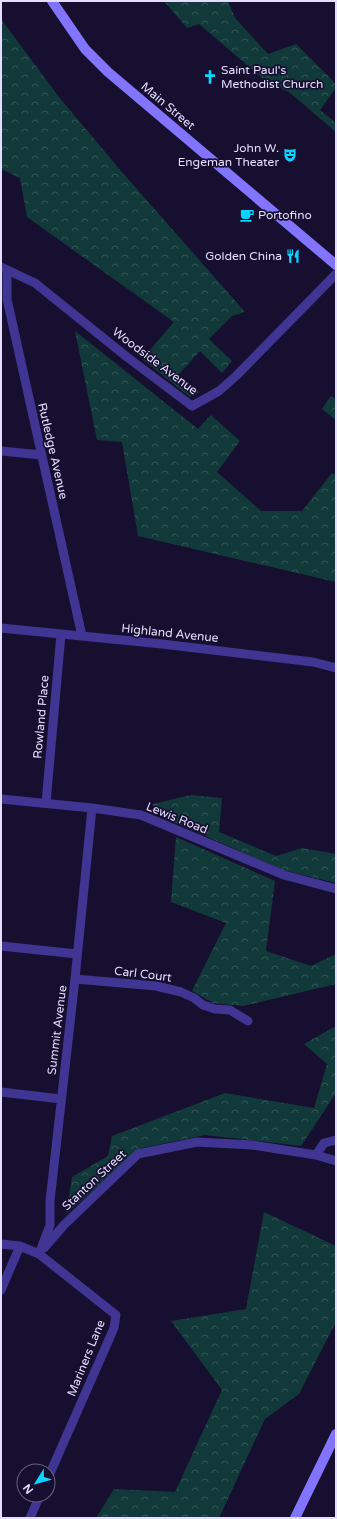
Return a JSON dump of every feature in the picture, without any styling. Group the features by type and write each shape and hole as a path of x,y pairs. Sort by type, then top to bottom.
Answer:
{"main road":[{"name":"Main Street","path":"52,1 85,49 108,72 336,265"},
{"path":"295,1518 336,1434"}],"street":[{"name":"Woodside Avenue","path":"4,269 35,283 127,357 192,406 219,390 236,376 336,274"},
{"name":"Rutledge Avenue","path":"4,269 7,299 82,636"},
{"path":"1,451 42,455"},
{"name":"Highland Avenue","path":"1,628 313,662 336,668"},
{"name":"Rowland Place","path":"46,803 61,634"},
{"name":"Lewis Road","path":"1,799 92,808 141,815 284,875 336,889"},
{"name":"Summit Avenue","path":"39,1254 50,1225 50,1201 75,979 92,808"},
{"path":"1,946 77,954"},
{"name":"Carl Court","path":"75,979 156,986 181,992 194,998 203,1005 215,1009 230,1010 248,1021"},
{"path":"1,1092 61,1099"},
{"path":"316,1155 324,1143 336,1140"},
{"name":"Stanton Street","path":"39,1254 64,1225 138,1154 197,1142 252,1145 316,1155 336,1160"},
{"path":"1,1244 20,1246 39,1254"},
{"path":"1,1290 20,1246"},
{"name":"Mariners Lane","path":"39,1254 116,1315 114,1328 55,1463"},
{"path":"30,1518 37,1503"}],"green space":[{"path":"164,1 228,1 235,18 268,54 296,44 336,84 336,88 320,110 336,123 336,132 289,92 268,83 199,24 187,28"},
{"path":"1,19 59,97 121,171 245,312 232,316 209,339 232,361 222,373 200,351 179,374 199,392 190,397 142,359 174,322 27,217 20,178 1,169"},
{"path":"75,331 198,429 211,415 240,441 217,472 261,511 302,511 332,473 336,475 336,582 138,536 122,442 97,440"},
{"path":"331,396 336,399 336,420 322,409"},
{"path":"191,795 222,798 219,832 276,856 302,848 336,854 336,883 283,870 153,813 153,804"},
{"path":"176,837 275,881 266,951 311,966 336,954 336,984 243,1006 213,1003 192,991 226,923 171,902"},
{"path":"336,1026 336,1093 301,1146 205,1135 142,1148 66,1214 72,1177 108,1156 112,1136 225,1093 314,1108 327,1064 304,1044"},
{"path":"264,1212 336,1246 336,1322 299,1394 265,1419 219,1518 96,1518 114,1489 175,1492 222,1390 171,1321 246,1309"}],"place":[{"name":"Saint Paul's Methodist Church","path":"210,77"},
{"name":"John W. Engeman Theater","path":"290,155"},
{"name":"Portofino","path":"247,215"},
{"name":"Golden China","path":"293,256"}]}
